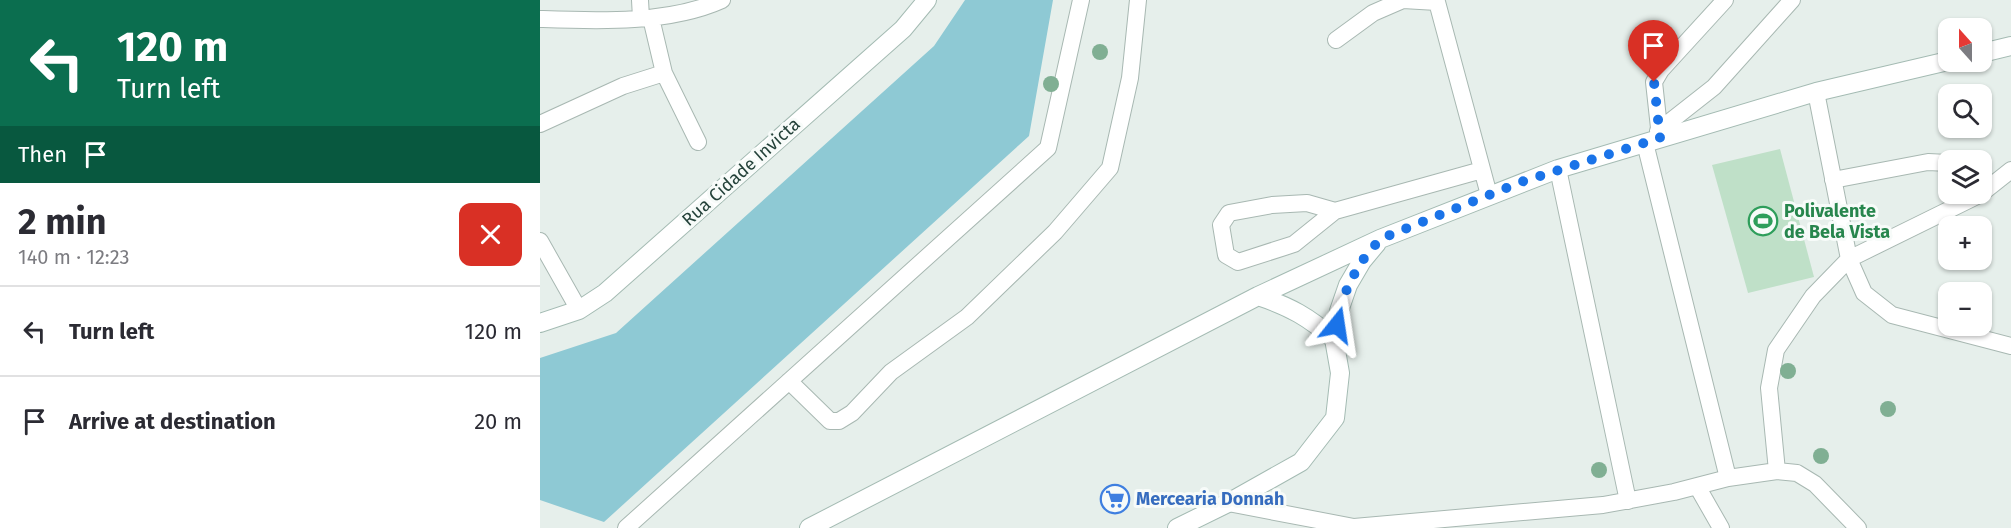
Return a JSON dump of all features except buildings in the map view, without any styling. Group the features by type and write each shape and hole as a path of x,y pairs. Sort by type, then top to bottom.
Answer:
{"main road":[{"name":"Rua Cidade Invicta","path":"540,323 579,310 606,293 903,29 927,0"},
{"path":"1992,51 2011,46"},
{"path":"809,528 1258,297 1380,239 1558,169 1654,137 1816,92 1938,63"},
{"path":"1177,528 1228,503 1301,462 1335,418 1340,373 1334,339 1340,311 1348,285 1362,261 1380,239"},
{"path":"1258,297 1287,306 1312,320 1334,339"}],"street":[{"path":"640,0 664,73 698,142"},
{"path":"540,19 589,21 646,18 708,6 722,0"},
{"path":"626,528 1048,148 1081,0"},
{"path":"789,381 830,421 839,420 852,413 891,372 967,317 1055,232 1110,168 1130,78 1138,0"},
{"path":"1336,40 1373,12 1403,0 1440,1 1489,195"},
{"path":"1725,0 1661,70 1654,82 1654,137 1728,478"},
{"path":"1654,137 1714,87 1792,0"},
{"path":"540,124 623,86 664,73"},
{"path":"1816,92 1850,259 1864,293 1892,315 2011,346"},
{"path":"1833,180 1928,162 1938,162"},
{"path":"1558,169 1628,501"},
{"path":"1335,211 1307,202 1272,205 1229,213 1221,225 1226,255 1238,262 1293,244 1335,211 1482,170"},
{"path":"1992,184 2011,170"},
{"path":"1777,471 1769,388 1776,350 1813,296 1850,259 1958,204"},
{"path":"540,241 579,310"},
{"path":"1228,503 1354,527 1377,526 1628,501 1728,478 1777,471 1797,473 1815,484 1858,528"},
{"path":"1697,486 1720,528"}],"green space":[{"name":"Polivalente de Bela Vista","path":"1780,149 1814,277 1748,293 1712,165"}],"water":[{"path":"965,0 1053,0 1029,136 604,522 540,500 540,358 616,333 934,46"}],"place":[{"name":"Polivalente de Bela Vista","path":"1763,221"},
{"name":"Mercearia Donnah","path":"1115,499"}],"route":[{"path":"1337,325 1348,285 1362,261 1380,239 1521,182 1660,138 1654,82"}]}
